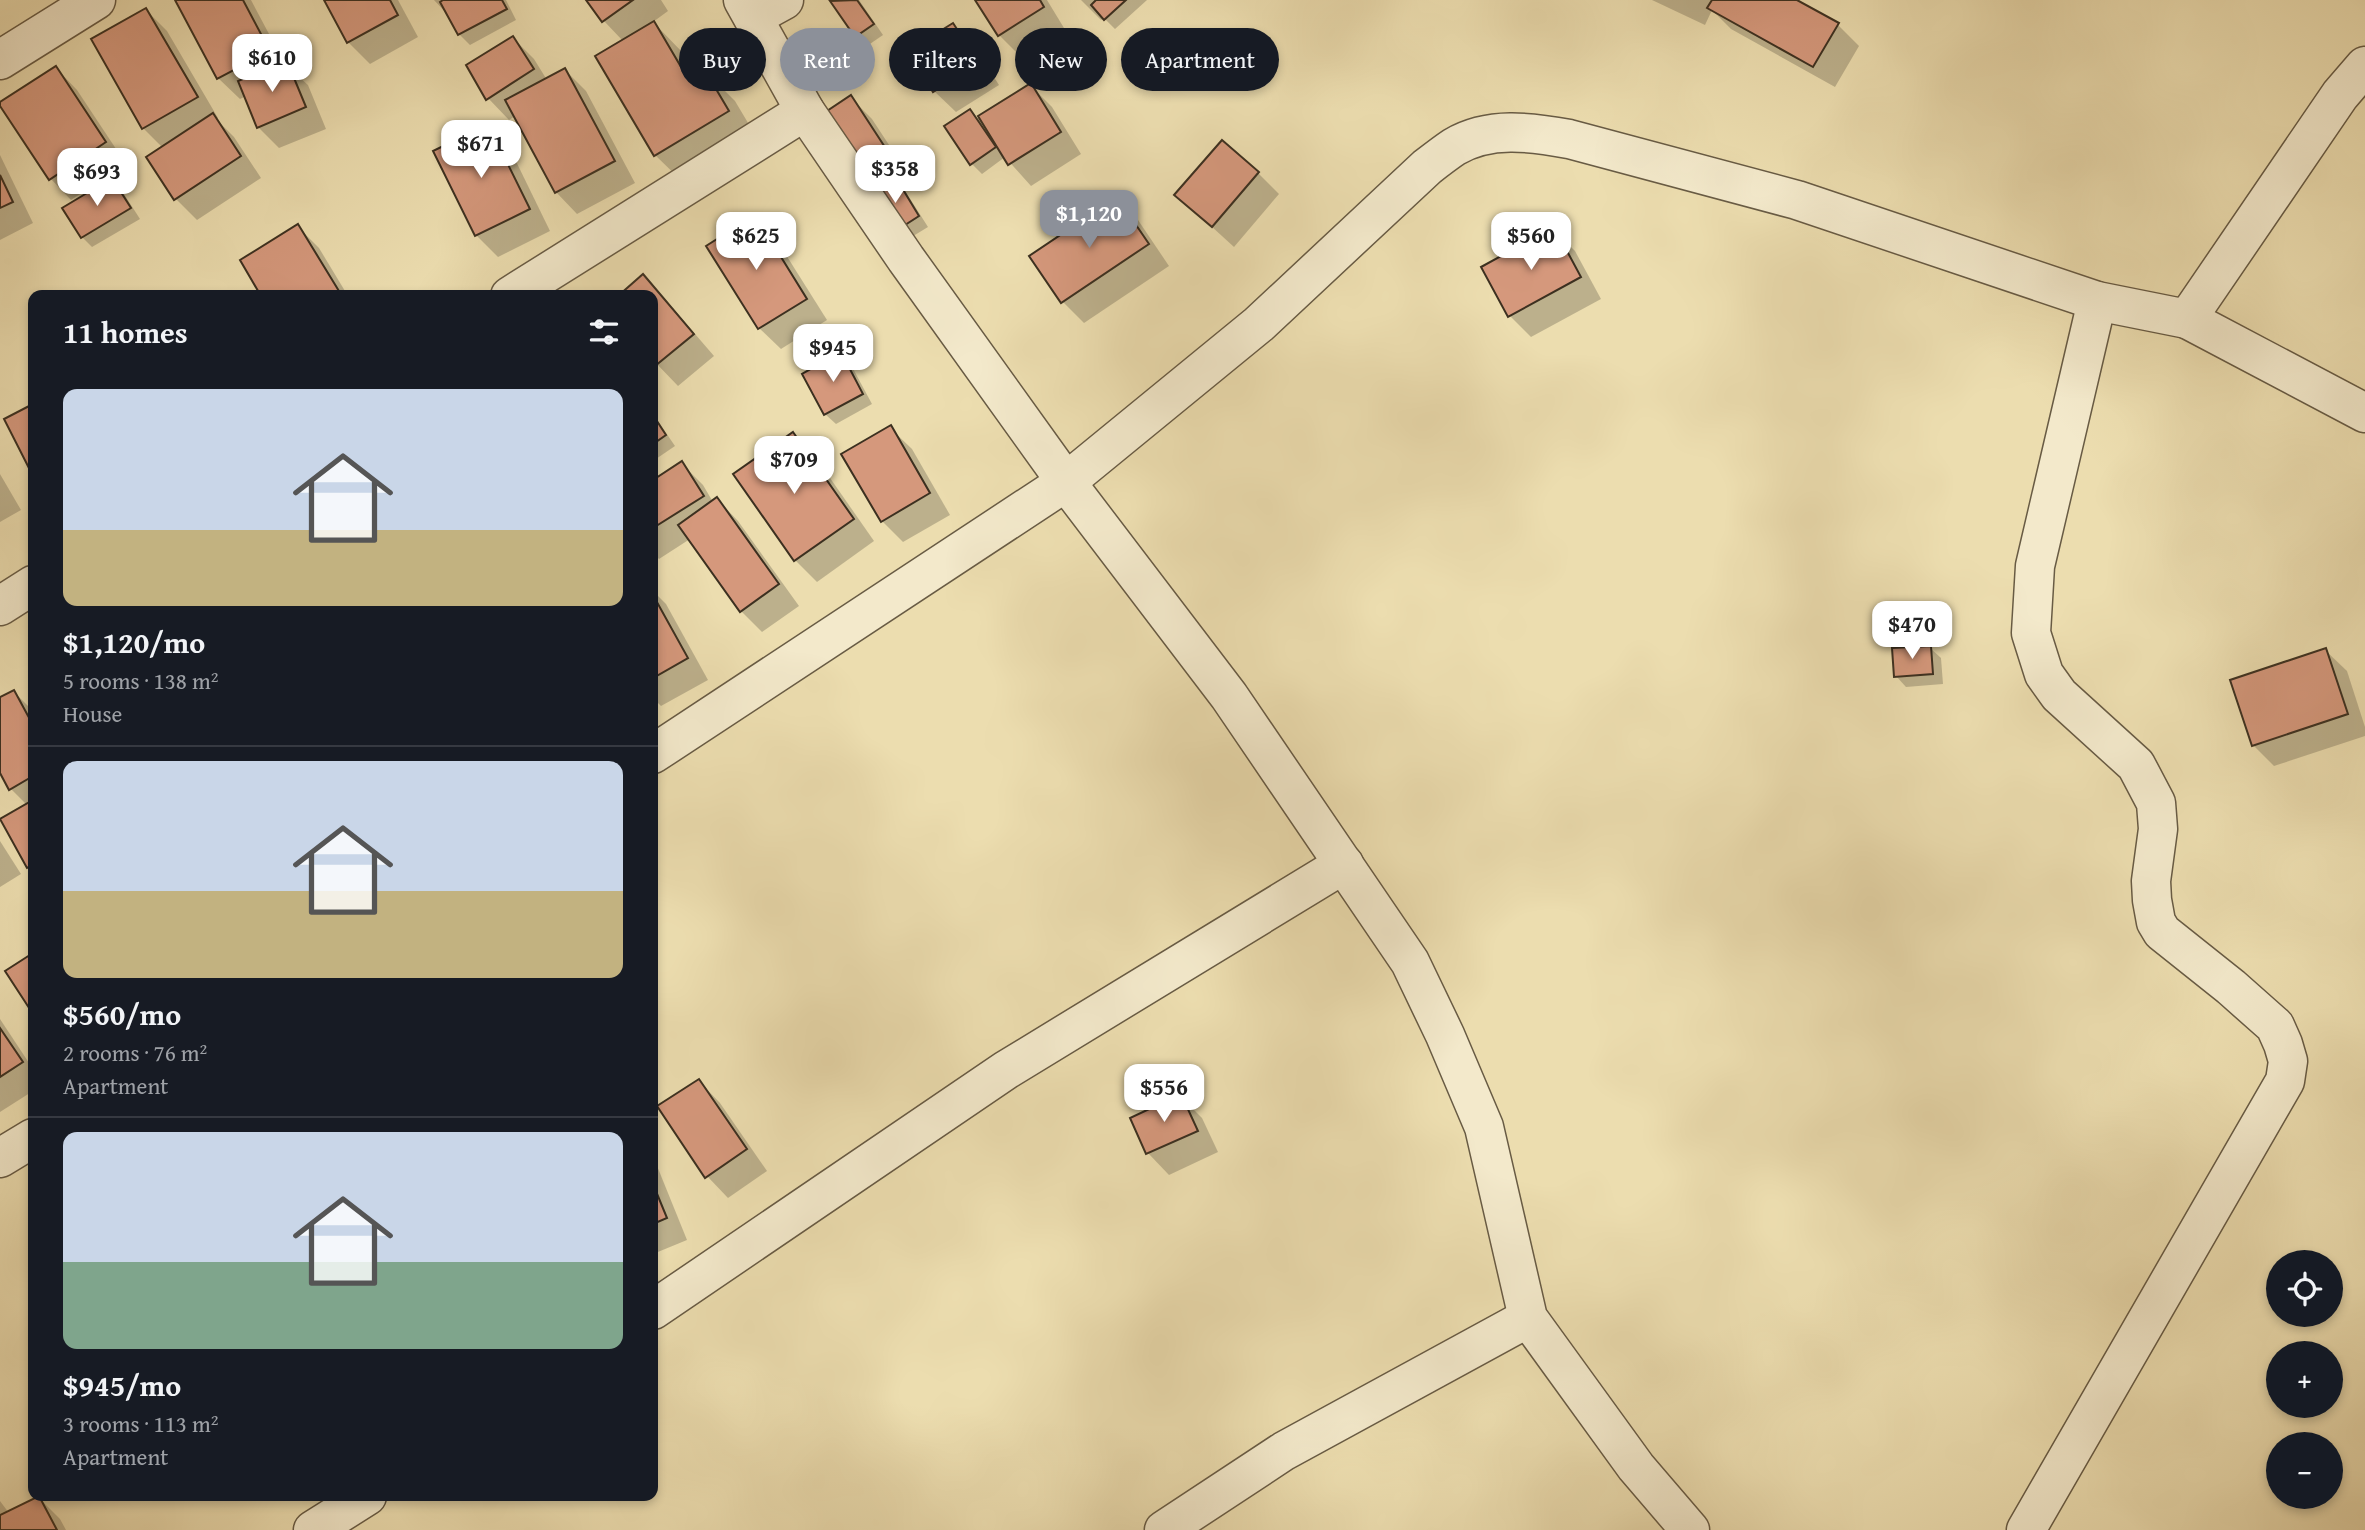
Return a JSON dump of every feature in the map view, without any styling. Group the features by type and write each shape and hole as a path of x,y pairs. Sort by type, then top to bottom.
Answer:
{"street":[{"path":"0,60 96,0"},
{"path":"760,6 805,111 906,259 1066,482 1229,696 1410,962 1484,1127 1528,1318 1636,1467 1690,1530"},
{"path":"2187,319 2340,95 2365,66"},
{"path":"520,290 805,111"},
{"path":"658,751 1066,482 1259,324 1427,167 1453,147 1473,138 1501,133 1532,133 1569,139 1797,200 2097,300 2187,319 2365,413"},
{"path":"2026,1530 2285,1081 2288,1060 2275,1026 2162,932 2156,922 2151,881 2158,829 2156,803 2136,765 2059,695 2044,674 2031,634 2035,566 2097,300"},
{"path":"0,606 28,588"},
{"path":"658,1307 1006,1070 1344,864"},
{"path":"0,1158 28,1141"},
{"path":"1164,1530 1284,1451 1528,1318"},
{"path":"313,1530 359,1501"}],"building":[{"path":"175,0 243,0 270,51 217,79"},
{"path":"324,0 390,0 398,15 347,43"},
{"path":"502,0 507,9 458,35 440,2"},
{"path":"586,0 633,0 602,22"},
{"path":"857,0 874,24 868,28 849,28 830,1"},
{"path":"975,0 1040,0 1044,7 1001,34 1001,28 993,28"},
{"path":"1096,0 1126,0 1104,20 1091,5"},
{"path":"1712,0 1797,0 1839,23 1813,67 1707,8"},
{"path":"146,8 198,97 142,129 91,39"},
{"path":"654,21 679,63 679,91 717,91 729,111 654,156 595,56"},
{"path":"513,36 534,69 486,100 466,65"},
{"path":"287,61 306,107 257,128 238,81"},
{"path":"56,66 106,142 49,180 0,106 0,102"},
{"path":"565,68 615,161 555,193 505,100"},
{"path":"1018,91 1036,91 1061,132 1008,165 978,116"},
{"path":"851,95 892,158 858,179 818,117"},
{"path":"970,109 996,147 970,165 944,126"},
{"path":"213,113 241,156 174,200 146,157"},
{"path":"488,124 530,209 475,236 433,151"},
{"path":"1222,140 1259,172 1212,227 1174,195"},
{"path":"0,175 13,202 0,208"},
{"path":"112,178 131,208 81,238 62,208"},
{"path":"896,178 919,216 894,232 871,194"},
{"path":"1117,197 1149,244 1061,303 1029,256"},
{"path":"755,215 807,299 758,329 706,246"},
{"path":"298,224 338,290 258,290 240,260"},
{"path":"1554,227 1581,277 1508,317 1481,267"},
{"path":"643,274 657,290 625,290"},
{"path":"658,292 694,334 658,364"},
{"path":"841,352 863,394 824,415 802,374"},
{"path":"28,407 28,466 4,419"},
{"path":"658,423 666,435 658,441"},
{"path":"891,425 930,493 881,522 841,454"},
{"path":"793,432 854,519 794,561 733,474"},
{"path":"682,461 704,496 658,525 658,477"},
{"path":"717,497 779,584 740,612 678,525"},
{"path":"658,604 688,658 658,675"},
{"path":"1931,646 1933,674 1894,677 1892,648"},
{"path":"2326,648 2348,714 2252,746 2230,680"},
{"path":"14,690 28,716 28,779 9,790 0,773 0,697"},
{"path":"28,803 28,868 27,868 0,819"},
{"path":"28,956 28,1006 5,971"},
{"path":"0,1028 23,1062 0,1077"},
{"path":"699,1079 747,1149 705,1178 658,1105"},
{"path":"1181,1094 1198,1131 1146,1154 1130,1118"},
{"path":"658,1196 667,1218 658,1222"},
{"path":"29,1501 42,1501 57,1530 0,1530 0,1515"}]}
